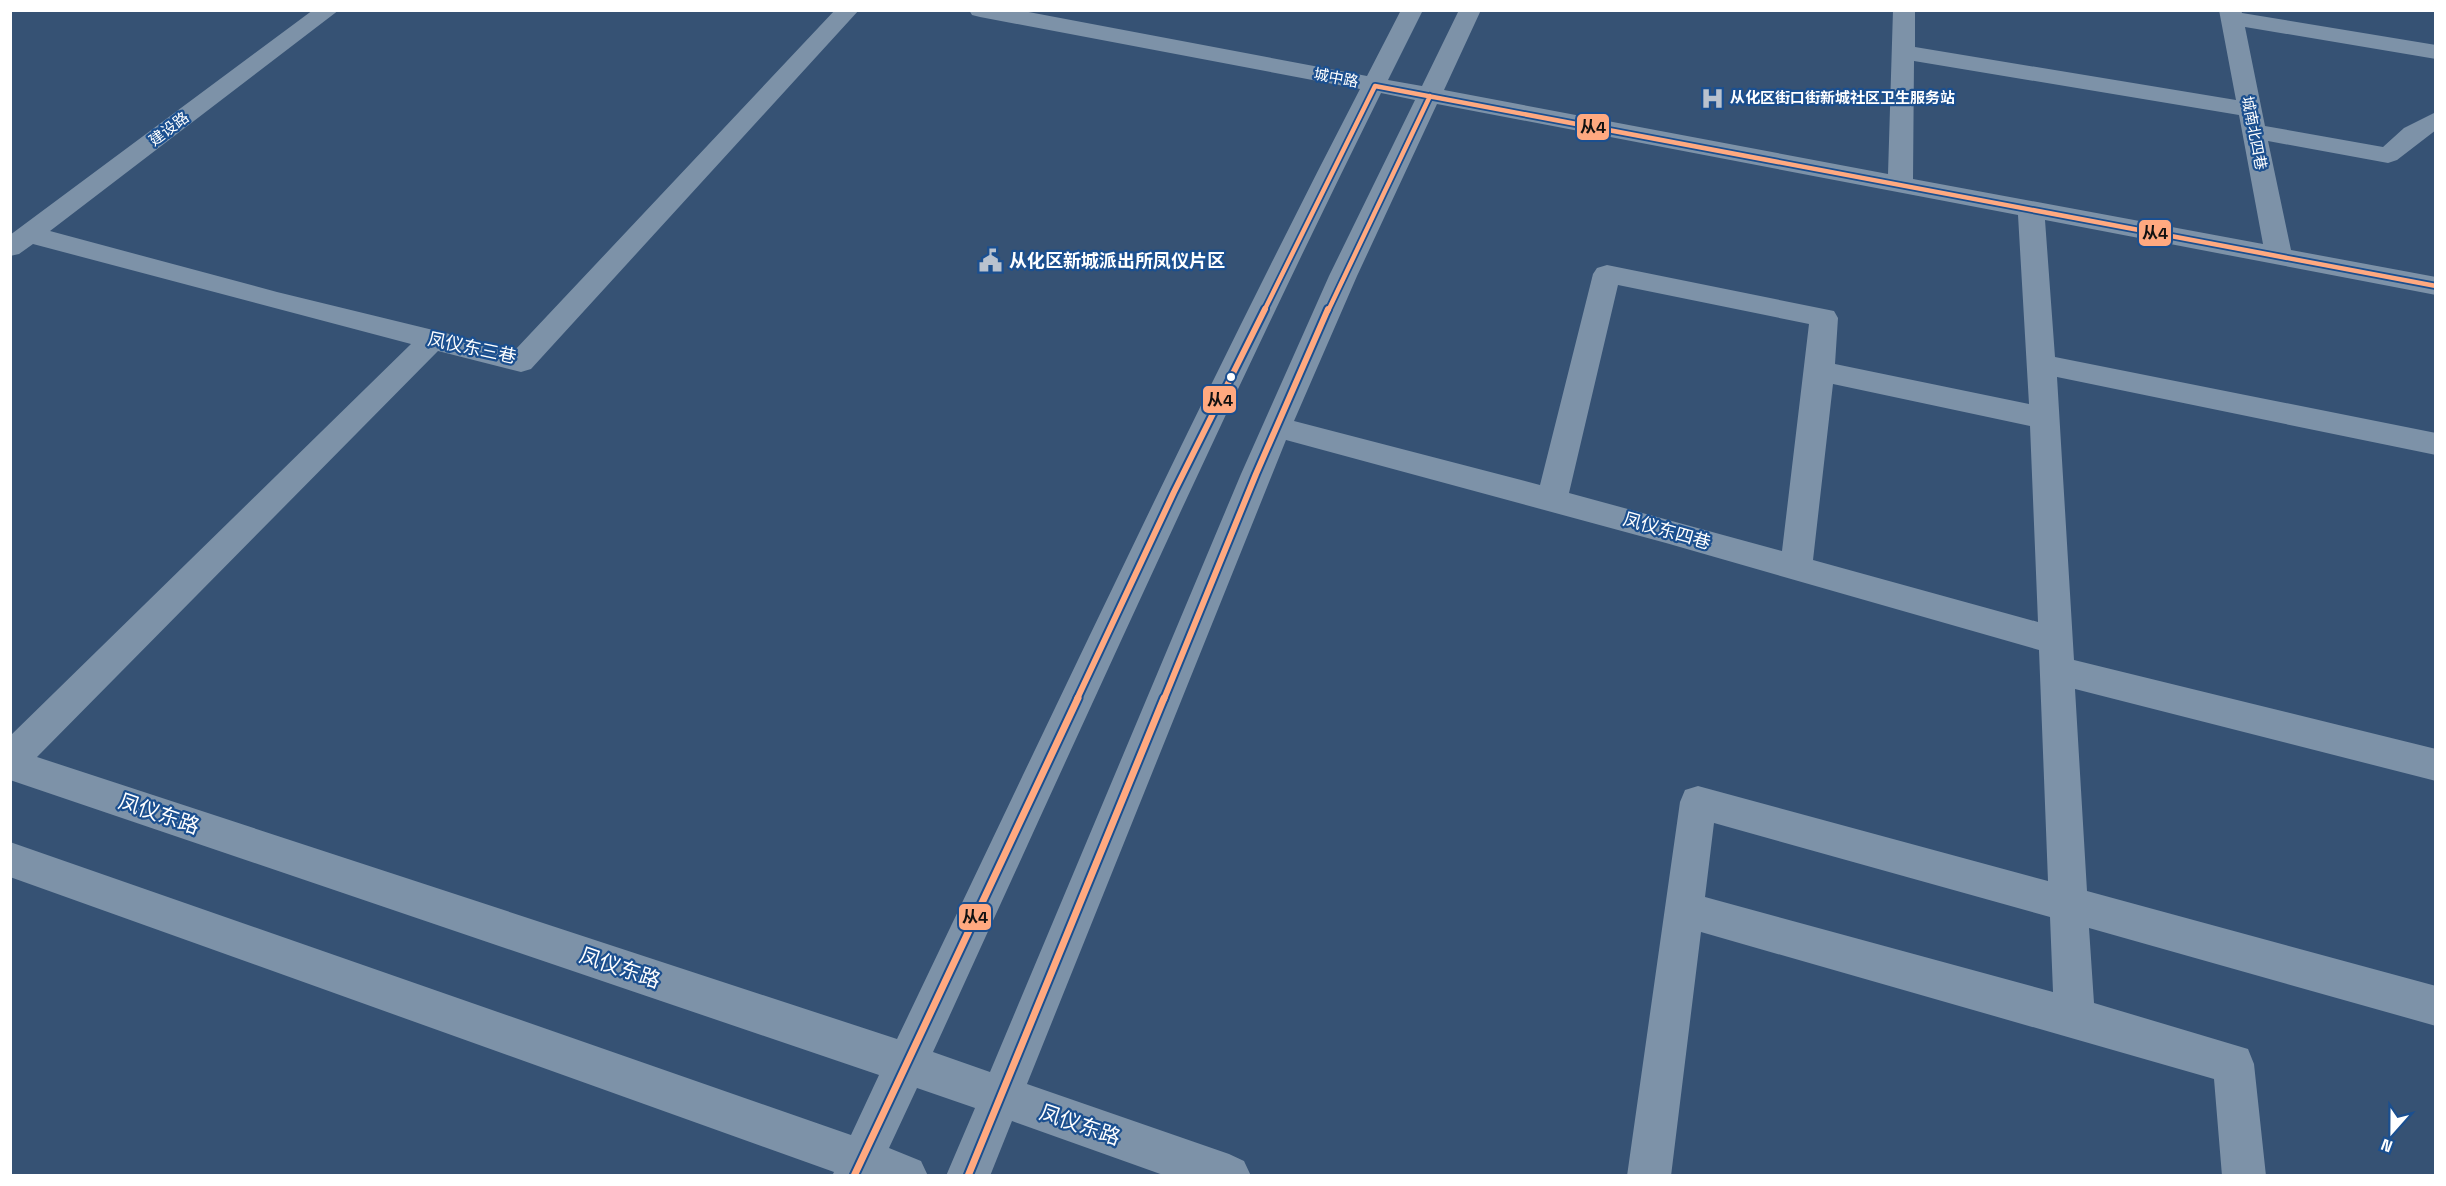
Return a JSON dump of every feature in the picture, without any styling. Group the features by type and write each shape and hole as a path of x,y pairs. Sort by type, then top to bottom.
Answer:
{"street":[{"name":"建设路","path":"20,241 328,10"},
{"name":"凤仪东三巷","path":"20,241 521,362 848,10"},
{"name":"城中路","path":"980,10 2436,286"},
{"path":"858,1167 1167,507 1297,236 1412,10"},
{"path":"968,1176 1277,427 1343,276 1470,10"},
{"path":"1900,185 1904,10"},
{"path":"2230,14 2436,52"},
{"name":"城南北四巷","path":"2230,14 2279,256"},
{"path":"1903,52 2252,120 2388,155 2414,133 2436,119"},
{"path":"2031,210 2045,418 2074,1018"},
{"path":"1552,499 1607,274 1824,318 1820,371 1796,568"},
{"path":"10,762 432,340"},
{"path":"2042,364 2436,444"},
{"path":"1820,371 2045,418"},
{"name":"凤仪东四巷","path":"1277,427 1552,499 1796,568 2056,656 2436,765"},
{"name":"凤仪东路","path":"10,762 908,1064 1229,1176"},
{"path":"1649,1176 1698,802 2436,1006"},
{"path":"14,866 858,1167 906,1176"},
{"path":"1684,909 2233,1064 2244,1176"}],"transit line":[{"name":"从4","path":"854,1176 1174,492 1375,86 2436,286"},
{"name":"从4","path":"968,1176 1256,474 1343,276 1430,96"}],"place":[{"name":"从化区街口街新城社区卫生服务站","path":"1712,98"},
{"name":"从化区新城派出所凤仪片区","path":"991,261"}]}
